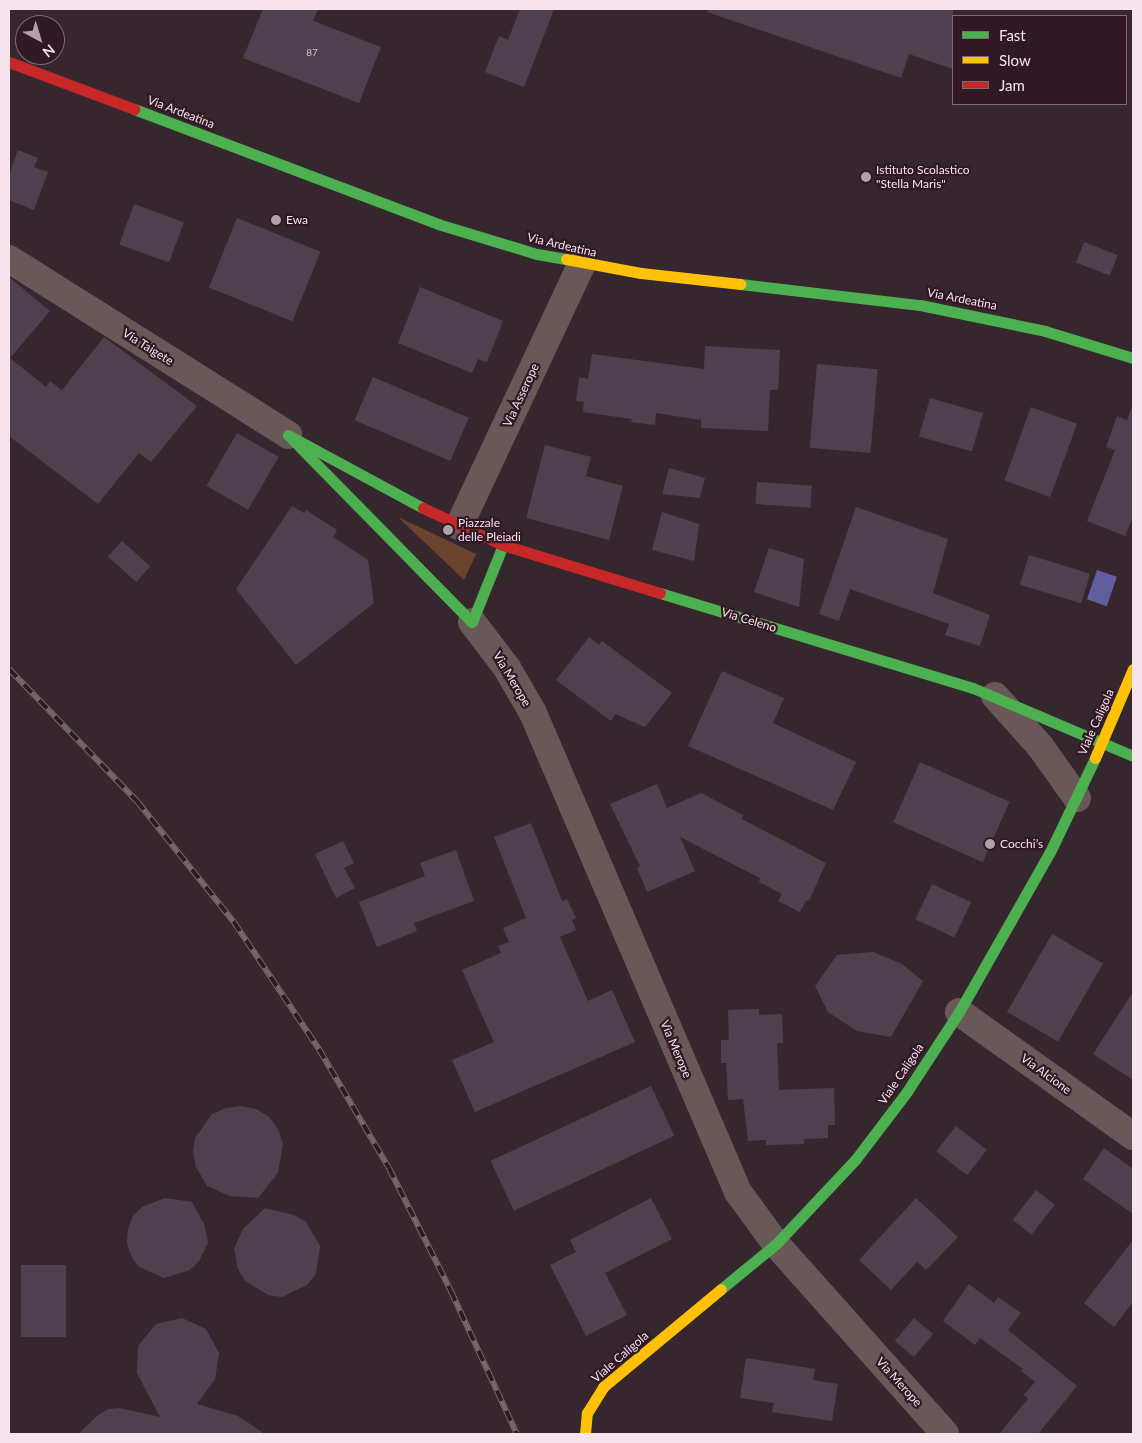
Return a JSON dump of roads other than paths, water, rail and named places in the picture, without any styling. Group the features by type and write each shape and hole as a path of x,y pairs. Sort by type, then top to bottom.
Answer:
{"street":[{"name":"Via Ardeatina","path":"9,62 438,224 508,246 582,264 920,305 1045,331 1133,358"},
{"name":"Via Taigete","path":"9,259 288,435"},
{"name":"Via Asserope","path":"459,526 582,264"},
{"path":"288,435 459,526 503,544 472,622 288,435"},
{"name":"Via Celeno","path":"503,544 995,696 1133,756"},
{"name":"Via Merope","path":"472,622 490,644 525,698 732,1179 754,1217 945,1434"},
{"name":"Viale Caligola","path":"585,1434 586,1413 593,1400 612,1378 776,1244 870,1141 959,1012 1077,798 1133,669"},
{"path":"995,696 1040,746 1077,798"},
{"name":"Via Alcione","path":"959,1012 1133,1136"}],"railway":[{"path":"9,669 137,801 234,922 319,1049 389,1168 451,1291 517,1434"}],"place":[{"name":"Istituto Scolastico \"Stella Maris\"","path":"866,177"},
{"name":"Ewa","path":"276,220"},
{"name":"Piazzale delle Pleiadi","path":"448,530"},
{"name":"Cocchi’s","path":"990,844"}]}
